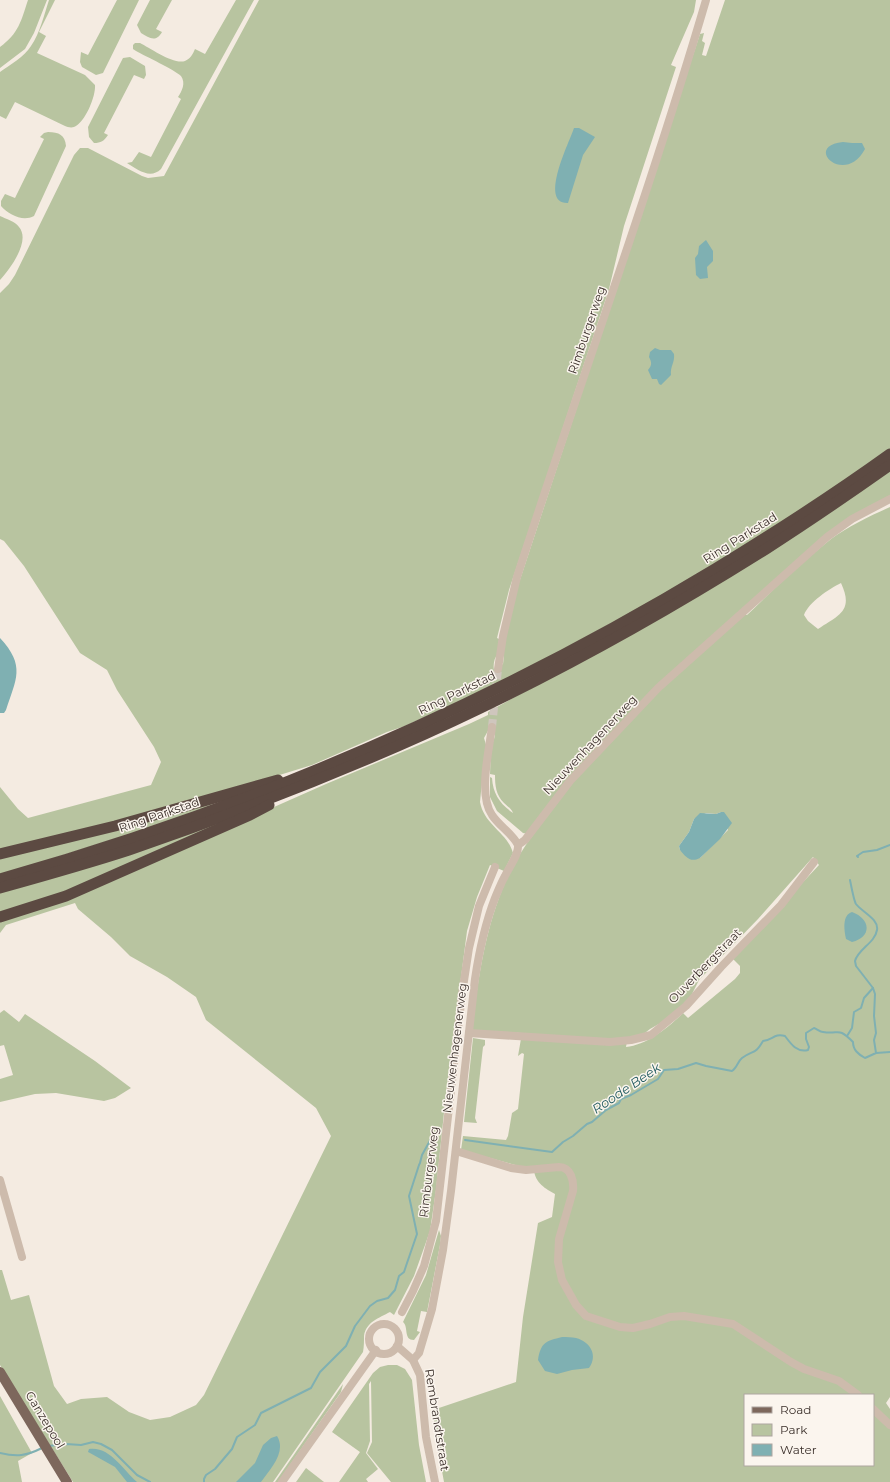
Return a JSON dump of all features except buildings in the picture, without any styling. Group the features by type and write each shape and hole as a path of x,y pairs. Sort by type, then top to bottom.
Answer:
{"highway":[{"name":"Ring Parkstad","path":"0,879 47,866 138,837 256,794 314,776 432,720 550,661 618,625 688,585 764,539 890,454"},
{"name":"Ring Parkstad","path":"0,888 152,842 202,824 314,776 439,727 585,654 708,584 765,550 890,465"},
{"path":"0,854 115,826 192,805 262,783 314,776"},
{"path":"0,918 73,893 255,813 314,776"}],"main road":[{"name":"Ganzepool","path":"0,1372 66,1481"}],"street":[{"name":"Rimburgerweg","path":"498,669 503,636 517,577 652,174 706,0"},
{"name":"Nieuwenhagenerweg","path":"413,1360 418,1353 432,1309 443,1250 477,966 484,930 504,876 518,851 518,845 525,840 534,826 570,781 658,688 827,537 852,518 890,499"},
{"path":"492,727 485,783 485,801 492,816 513,837 518,845"},
{"name":"Ouverbergstraat","path":"469,1033 610,1042 631,1040 651,1034 686,1006 721,967 781,905 814,862"},
{"name":"Rimburgerweg","path":"402,1312 424,1266 436,1221 466,963 475,919 495,867"},
{"path":"456,1151 511,1168 526,1170 563,1167 567,1170 572,1177 574,1184 559,1239 558,1262 562,1280 576,1305 586,1316 620,1327 633,1328 670,1317 684,1316 733,1324 791,1362 804,1369 839,1381 857,1394"},
{"path":"0,1180 22,1257"},
{"path":"383,1324 390,1325 397,1332 399,1339 397,1346 387,1353 379,1352 370,1342 370,1335 374,1329 383,1324"},
{"name":"Rembrandtstraat","path":"397,1346 413,1360 420,1375 426,1437 435,1482"},
{"path":"282,1482 376,1350"},
{"path":"874,1410 890,1425"}],"green space":[{"path":"28,0 47,0 34,33 25,49 0,68 0,47 15,32"},
{"path":"49,0 55,0 39,32 46,36 37,53 85,75 95,85 94,96 86,115 73,127 66,126 15,102 6,119 0,116 0,72 21,57 31,46 39,30"},
{"path":"117,0 139,0 103,73 96,75 82,67 80,62 81,52 88,55"},
{"path":"150,0 172,0 156,29 162,32 157,38 150,38 141,33 137,25"},
{"path":"236,0 254,0 161,169 152,174 148,174 127,163 132,162 139,152 151,157 181,99 178,97 182,90 183,84 181,76 178,73 136,51 133,49 133,45 135,43 140,43 156,52 180,62 188,59 195,49 205,54"},
{"path":"259,0 696,0 694,12 671,65 676,67 624,226 609,289 509,590 497,638 499,639 498,654 494,662 494,670 503,664 504,656 502,654 514,598 700,34 704,33 702,41 705,43 702,55 706,56 725,0 890,0 890,450 803,510 654,600 510,678 405,726 387,732 312,765 273,777 184,817 0,875 0,787 18,809 28,818 151,785 161,762 154,747 117,690 107,670 80,653 24,566 4,541 0,539 0,293 15,275 74,155 80,148 88,148 148,178 164,176"},
{"path":"130,57 145,66 146,75 144,79 134,75 104,133 108,135 99,143 94,143 89,137 88,127 123,58"},
{"path":"48,132 61,135 66,146 34,216 30,218 16,217 1,206 1,201 5,194 15,198 44,139 40,137 44,133"},
{"path":"0,216 13,222 19,227 22,233 22,240 18,255 0,280"},
{"path":"890,470 890,497 859,512 743,614 747,615 799,566 831,539 868,517 890,507 890,1397 886,1403 890,1409 890,1482 444,1482 436,1438 433,1410 516,1382 523,1317 538,1223 552,1217 555,1194 545,1188 536,1179 534,1170 461,1150 463,1136 506,1140 512,1113 518,1109 524,1054 522,1053 518,1056 522,1033 472,1031 483,954 489,928 506,880 518,857 533,835 523,833 497,811 490,797 490,777 492,778 494,789 498,798 504,806 513,813 501,800 498,794 495,775 490,774 491,748 495,736 495,729 489,729 484,738 487,748 484,760 480,802 486,817 506,840 513,853 504,871 490,865 477,897 467,931 430,1231 414,1276 394,1315 390,1312 377,1319 367,1327 364,1336 363,1352 273,1482 73,1482 0,1365 0,1270 2,1270 11,1300 29,1295 54,1386 67,1404 81,1399 107,1397 129,1412 150,1420 170,1417 196,1405 204,1395 331,1136 316,1108 206,1020 196,997 167,977 130,956 111,937 78,909 75,903 6,925 0,933 0,892 207,826 256,815 469,724 488,715 488,712 531,688","holes":["841,583 845,592 845,606 838,616 818,629 808,621 804,615 810,605 825,592","721,812 728,830 700,858 680,850 679,846 689,832 694,819 706,813 716,814","813,857 819,865 732,958 740,966 740,973 735,979 688,1018 683,1013 671,1024 650,1039 634,1046 626,1047 627,1041 641,1036 664,1021 688,1002 699,980 758,919"]},
{"path":"4,1010 19,1022 25,1014 95,1061 131,1088 115,1098 104,1101 56,1093 35,1094 0,1102 0,1079 13,1075 4,1045 0,1046 0,1013"},
{"path":"473,1038 485,1040 475,1118 477,1123 464,1122"},
{"path":"439,1230 441,1236 440,1245 427,1312 421,1311 417,1331 420,1332 414,1340 408,1338 406,1327 403,1322 426,1275"},
{"path":"397,1365 405,1369 412,1380 419,1445 426,1482 391,1482 367,1453 372,1442 371,1381 369,1384 370,1441 366,1453 378,1469 366,1479 368,1482 339,1482 360,1452 332,1432 373,1373 380,1367"},
{"path":"343,1384 341,1392 278,1482 275,1482"},
{"path":"0,1396 32,1453 18,1461 22,1482 0,1482"},
{"path":"306,1468 324,1482 296,1482"}],"water":[{"path":"574,128 579,128 595,137 583,155 568,203 559,201 556,194 556,183 562,158"},
{"path":"843,142 862,143 865,149 857,160 847,164 838,165 831,161 827,156 826,150 831,145"},
{"path":"706,240 713,251 713,261 707,267 708,278 700,279 696,275 695,258 698,254 699,246"},
{"path":"655,348 660,350 671,350 674,354 671,375 661,385 657,379 652,379 648,370 651,364 649,357 650,352"},
{"path":"0,638 8,648 16,665 13,690 4,713 0,713"},
{"path":"724,812 732,823 720,839 700,858 691,860 686,857 680,850 679,846 689,832 694,819 700,813 716,814"},
{"path":"852,912 863,919 867,928 866,932 859,940 852,942 846,939 844,927 845,919"},
{"path":"562,1337 576,1338 589,1346 592,1350 593,1359 589,1368 557,1374 545,1371 538,1360 541,1349 548,1341"},
{"path":"277,1436 280,1442 279,1454 273,1466 261,1482 236,1482 255,1463 263,1445 271,1438"},
{"path":"89,1449 97,1449 110,1455 137,1482 127,1482 115,1467 88,1452"}],"waterway":[{"name":"Roode Beek","path":"858,857 857,856 863,852 877,850 890,845"},
{"name":"Roode Beek","path":"465,1140 552,1152 606,1110 619,1103 621,1099 631,1095 658,1079 664,1070 678,1069 696,1063 732,1071 741,1059 756,1050 763,1041 778,1035 785,1036 797,1049 804,1051 808,1050 809,1047 806,1039 806,1033 814,1028 822,1032 838,1032 844,1034 853,1042 856,1052 865,1058 876,1053 874,1040 876,1033 874,1016 875,994 873,988 856,966 855,961 859,953 876,935 877,926 873,919 856,904 850,880"},
{"path":"847,1036 852,1028 854,1012 861,1008 864,998 873,988"},
{"path":"876,1053 890,1052"},
{"name":"Roode Beek","path":"204,1482 206,1475 215,1469 232,1449 237,1437 255,1425 261,1413 311,1388 320,1372 346,1346 355,1326 370,1306 377,1301 388,1298 395,1290 399,1276 404,1272 417,1234 409,1196 422,1155 432,1137"},
{"name":"Roode Beek","path":"48,1446 66,1444 81,1445 93,1442 101,1444 112,1450 137,1475 150,1482"},
{"name":"Roode Beek","path":"0,1453 21,1455 31,1453 42,1448"}],"tunnel":[{"path":"492,727 498,669"}]}
